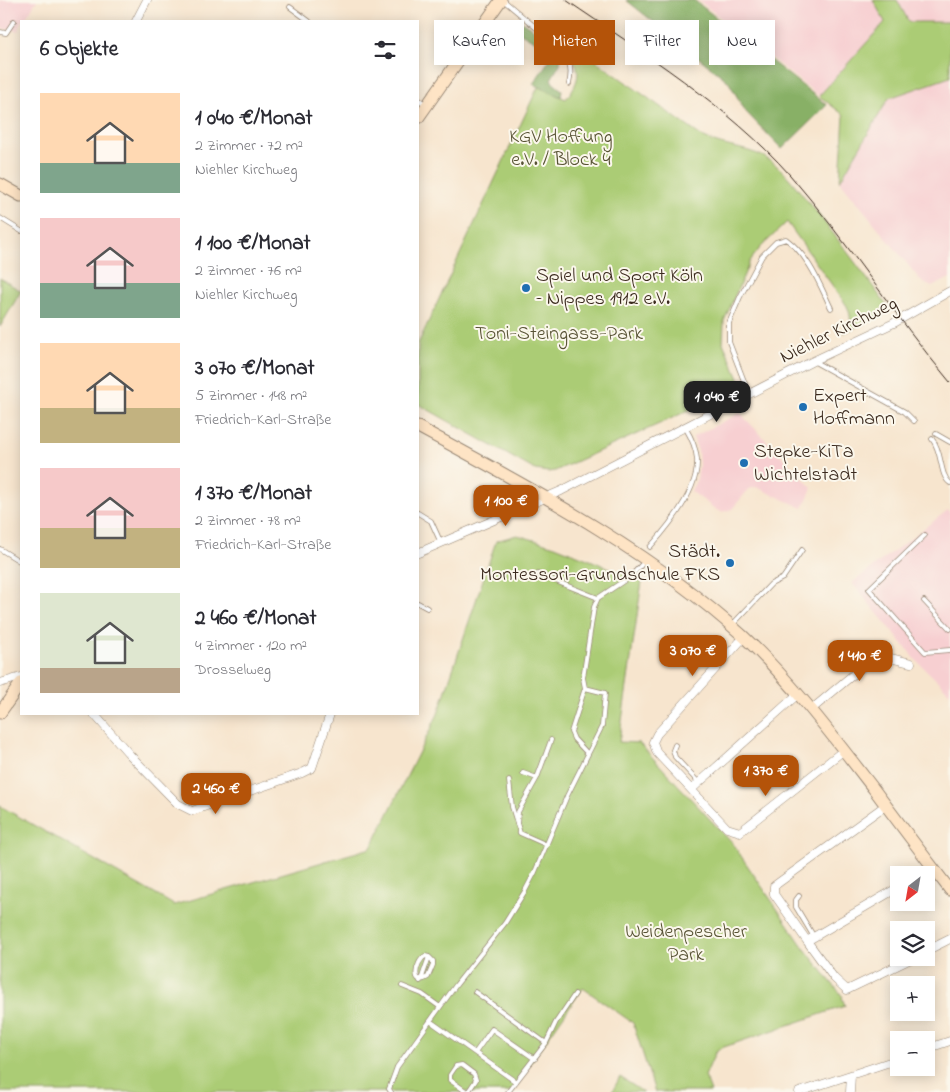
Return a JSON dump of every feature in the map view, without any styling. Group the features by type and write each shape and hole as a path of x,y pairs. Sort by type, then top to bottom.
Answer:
{"main road":[{"path":"422,102 502,0"},
{"path":"0,184 20,195"},
{"path":"419,427 546,498 646,560 744,637 812,708 932,866"},
{"path":"0,713 20,684"},
{"path":"935,870 950,890"}],"street":[{"path":"137,20 147,0"},
{"name":"Niehler Kirchweg","path":"419,553 546,498 814,361 894,323 950,291"},
{"path":"744,637 657,734 653,745 655,751 727,828 740,832 844,750"},
{"path":"812,708 873,658 886,657 911,662"},
{"path":"0,683 20,677"},
{"path":"692,789 798,694"},
{"path":"95,715 130,755 178,804 192,811 312,768 330,715"},
{"path":"886,806 774,886 774,894 811,939 834,978 847,990 896,966"},
{"path":"811,939 890,892"},
{"path":"935,946 950,939"},
{"path":"935,1046 950,1041"},
{"path":"798,1092 890,1062"},
{"path":"850,1092 851,1075"}],"lane":[{"path":"502,0 565,54 571,65 569,84"},
{"path":"290,7 308,20"},
{"path":"0,32 6,33 14,21"},
{"path":"0,218 20,230"},
{"path":"749,394 729,342 729,323 740,297 762,256 776,242 786,239 809,264 831,308"},
{"path":"814,361 905,412 914,421"},
{"path":"650,547 675,515 694,481 697,460 696,449 693,439 685,427"},
{"path":"936,434 950,442"},
{"path":"932,439 937,444 943,473 946,480 950,483"},
{"path":"419,514 431,521 441,543"},
{"path":"924,535 870,589 924,652 950,650"},
{"path":"0,549 20,561"},
{"path":"731,626 771,584 784,578 802,550"},
{"path":"588,754 574,739 571,732 585,688 583,678 594,607 598,598 631,576 646,560"},
{"path":"538,574 598,598"},
{"path":"924,601 950,629"},
{"path":"419,604 427,608"},
{"path":"391,1092 388,1089 397,1067 440,1007 505,923 528,885 567,796 602,726 605,693 585,688"},
{"path":"517,824 518,812 537,778 551,740"},
{"path":"676,745 673,750 675,757 699,783"},
{"path":"523,773 537,778"},
{"path":"509,782 512,807 520,833 547,845"},
{"path":"799,896 796,900 796,908 811,939"},
{"path":"420,981 416,974 420,961 422,957 429,957"},
{"path":"420,981 429,957"},
{"path":"420,981 427,979 432,970 434,963 429,957"},
{"path":"402,986 417,990 440,1007"},
{"path":"475,992 546,1043"},
{"path":"508,1092 546,1043 556,1022 575,994"},
{"path":"430,1021 516,1082"},
{"path":"475,1053 492,1029 534,1059"},
{"path":"462,1065 474,1074 476,1080 467,1092 450,1080 450,1075 456,1066 462,1065"}],"shaded area":[{"path":"0,0 37,0 25,20 20,20 18,31 0,28"},
{"path":"698,0 873,0 885,22 819,96 775,61 775,20 723,20"},
{"path":"897,0 950,0 950,22 909,22"},
{"path":"950,77 950,278 932,287 922,282 840,181 889,98"},
{"name":"Stepke-KiTa Wichtelstadt","path":"740,413 812,488 803,508 756,487 749,489 732,509 721,512 691,491 697,479 699,465 698,451 693,437"},
{"path":"948,510 950,513 950,693 917,661 852,583"}],"green space":[{"path":"626,0 694,0 719,20 709,20 709,65 775,64 827,105 782,149 746,112 728,81 699,58 699,20 651,20"},
{"path":"873,0 897,0 909,22 950,22 950,77 889,98 840,181 844,115 819,96 885,22"},
{"path":"524,23 534,30 534,41 524,35"},
{"path":"546,65 559,65 551,79 562,90 561,97 533,84"},
{"name":"Toni-Steingass-Park","path":"576,65 602,65 704,138 712,142 756,153 772,162 793,182 890,310 844,333 849,326 850,320 847,306 787,222 760,248 750,261 724,321 723,343 742,385 555,471 549,472 535,470 419,405 419,342 538,87 566,99 576,84 578,70"},
{"path":"0,278 20,290 20,293 0,327"},
{"name":"Weidenpescher Park","path":"517,535 555,546 642,581 619,742 639,743 732,843 804,948 843,997 845,1006 721,1048 715,1053 705,1076 711,1092 655,1092 633,1023 583,988 510,1092 0,1092 0,806 174,905 371,848 438,714 496,541"},
{"path":"620,1077 643,1092 612,1092"}],"tram line":[{"path":"566,0 684,81 740,126 766,150 811,200 909,331 950,382"}],"place":[{"name":"Spiel und Sport Köln – Nippes 1912 e.V.","path":"526,288"},
{"name":"Expert Hoffmann","path":"803,407"},
{"name":"Stepke-KiTa Wichtelstadt","path":"744,463"},
{"name":"Städt. Montessori-Grundschule FKS","path":"730,563"}],"park label":[{"name":"KGV Hoffung e.V. / Block 4","path":"561,148"}]}
